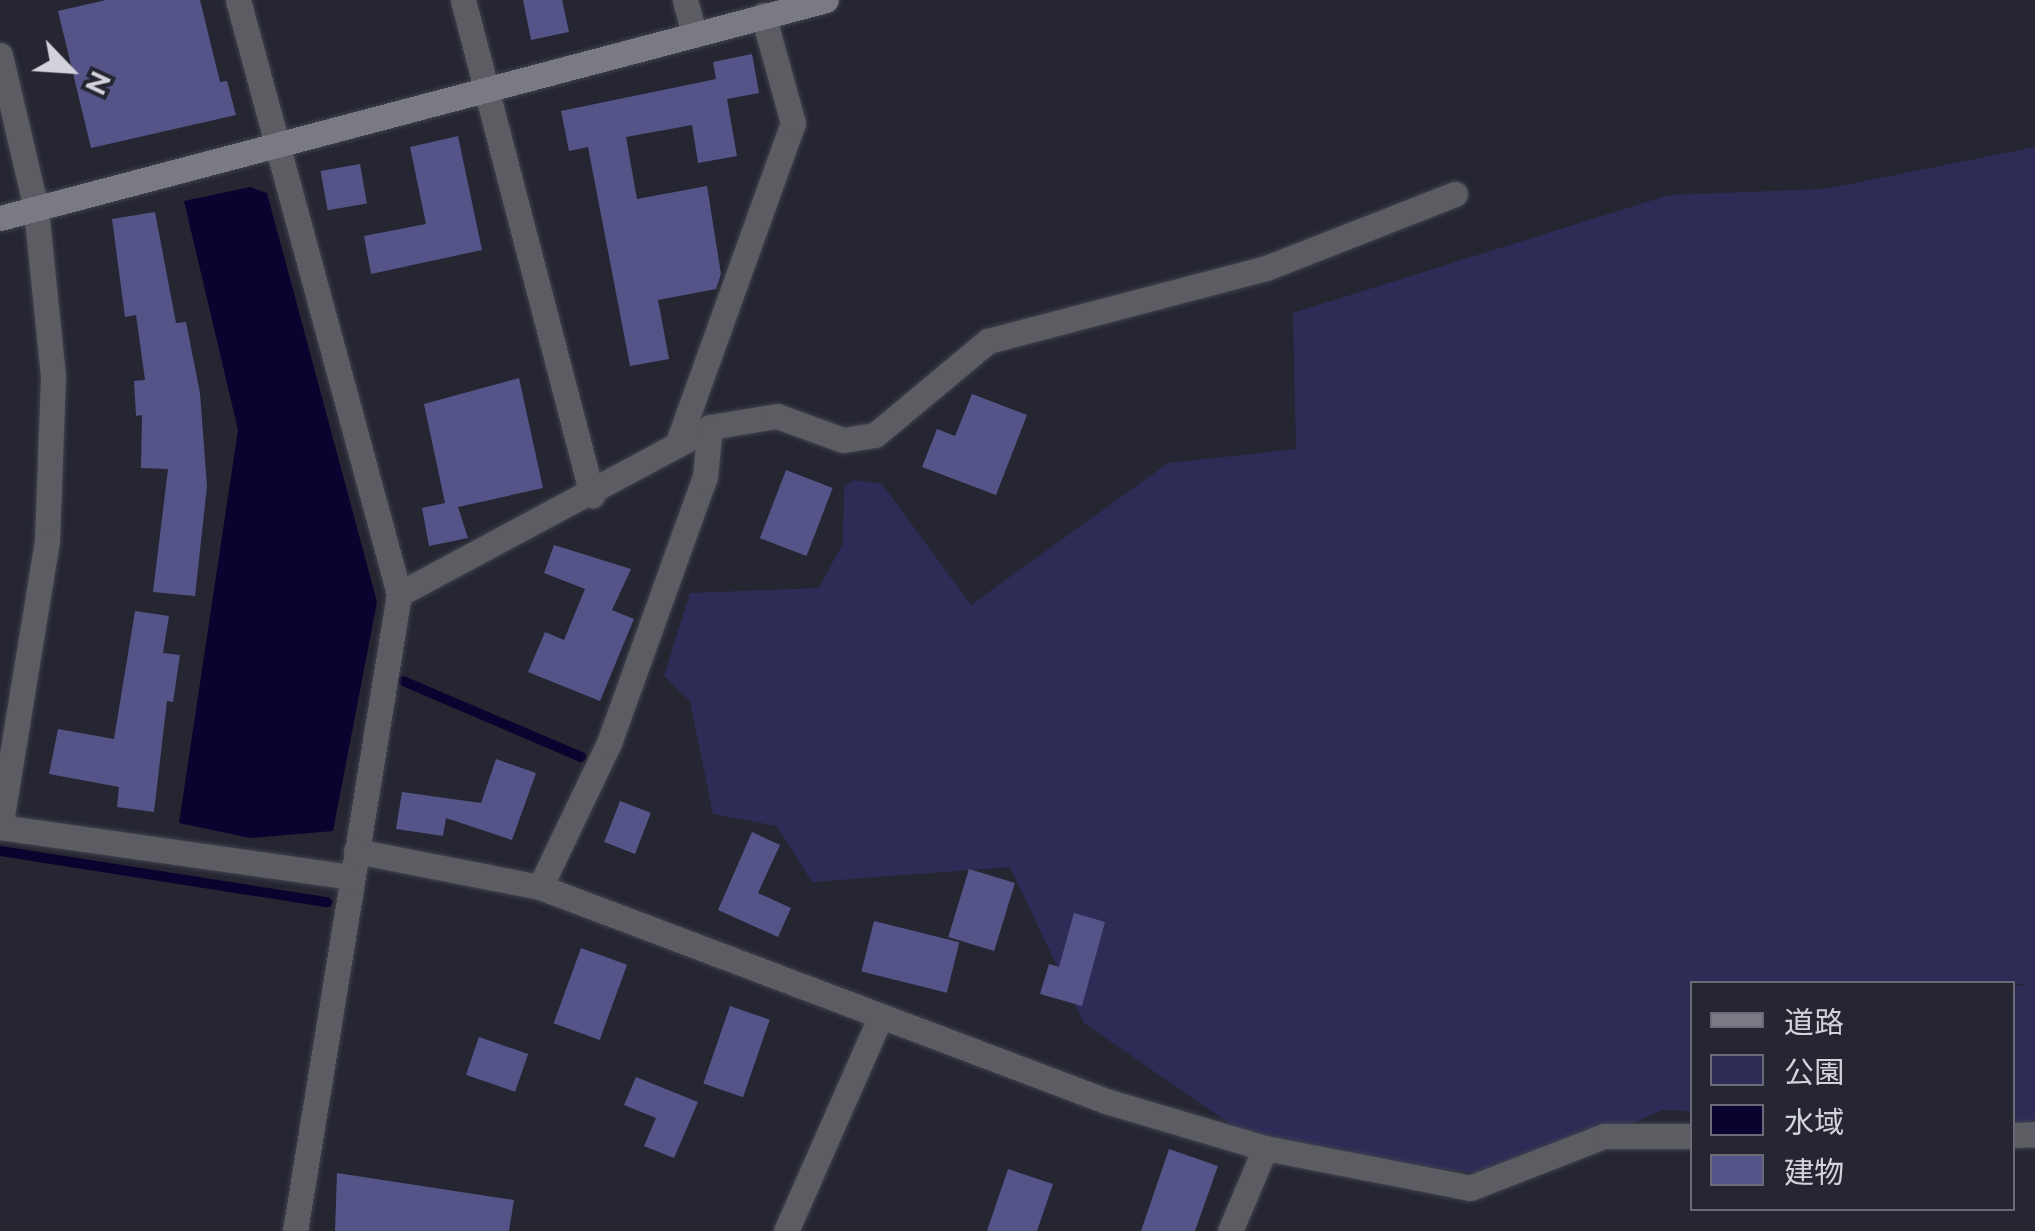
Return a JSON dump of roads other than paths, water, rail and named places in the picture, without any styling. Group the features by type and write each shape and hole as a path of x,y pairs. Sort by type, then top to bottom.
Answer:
{"street":[{"path":"238,0 398,594 295,1231"},
{"path":"464,0 592,495"},
{"path":"685,0 694,33"},
{"path":"0,218 826,0"},
{"path":"677,445 794,123 764,15"},
{"path":"0,55 36,209 52,376 48,541 0,828 352,877"},
{"path":"398,594 592,495 710,428 776,416 843,440 874,435 988,341 1266,268 1455,194"},
{"path":"540,887 615,725 704,476 710,428"},
{"path":"356,850 540,887 1106,1101 1264,1148 1470,1188 1604,1136 1690,1136"},
{"path":"786,1231 881,1016"},
{"path":"1230,1231 1264,1148"}],"water":[{"path":"250,187 267,193 377,602 333,831 250,838 179,823 238,430 184,201"}],"waterway":[{"path":"403,681 581,757"},
{"path":"0,851 327,902"}]}
